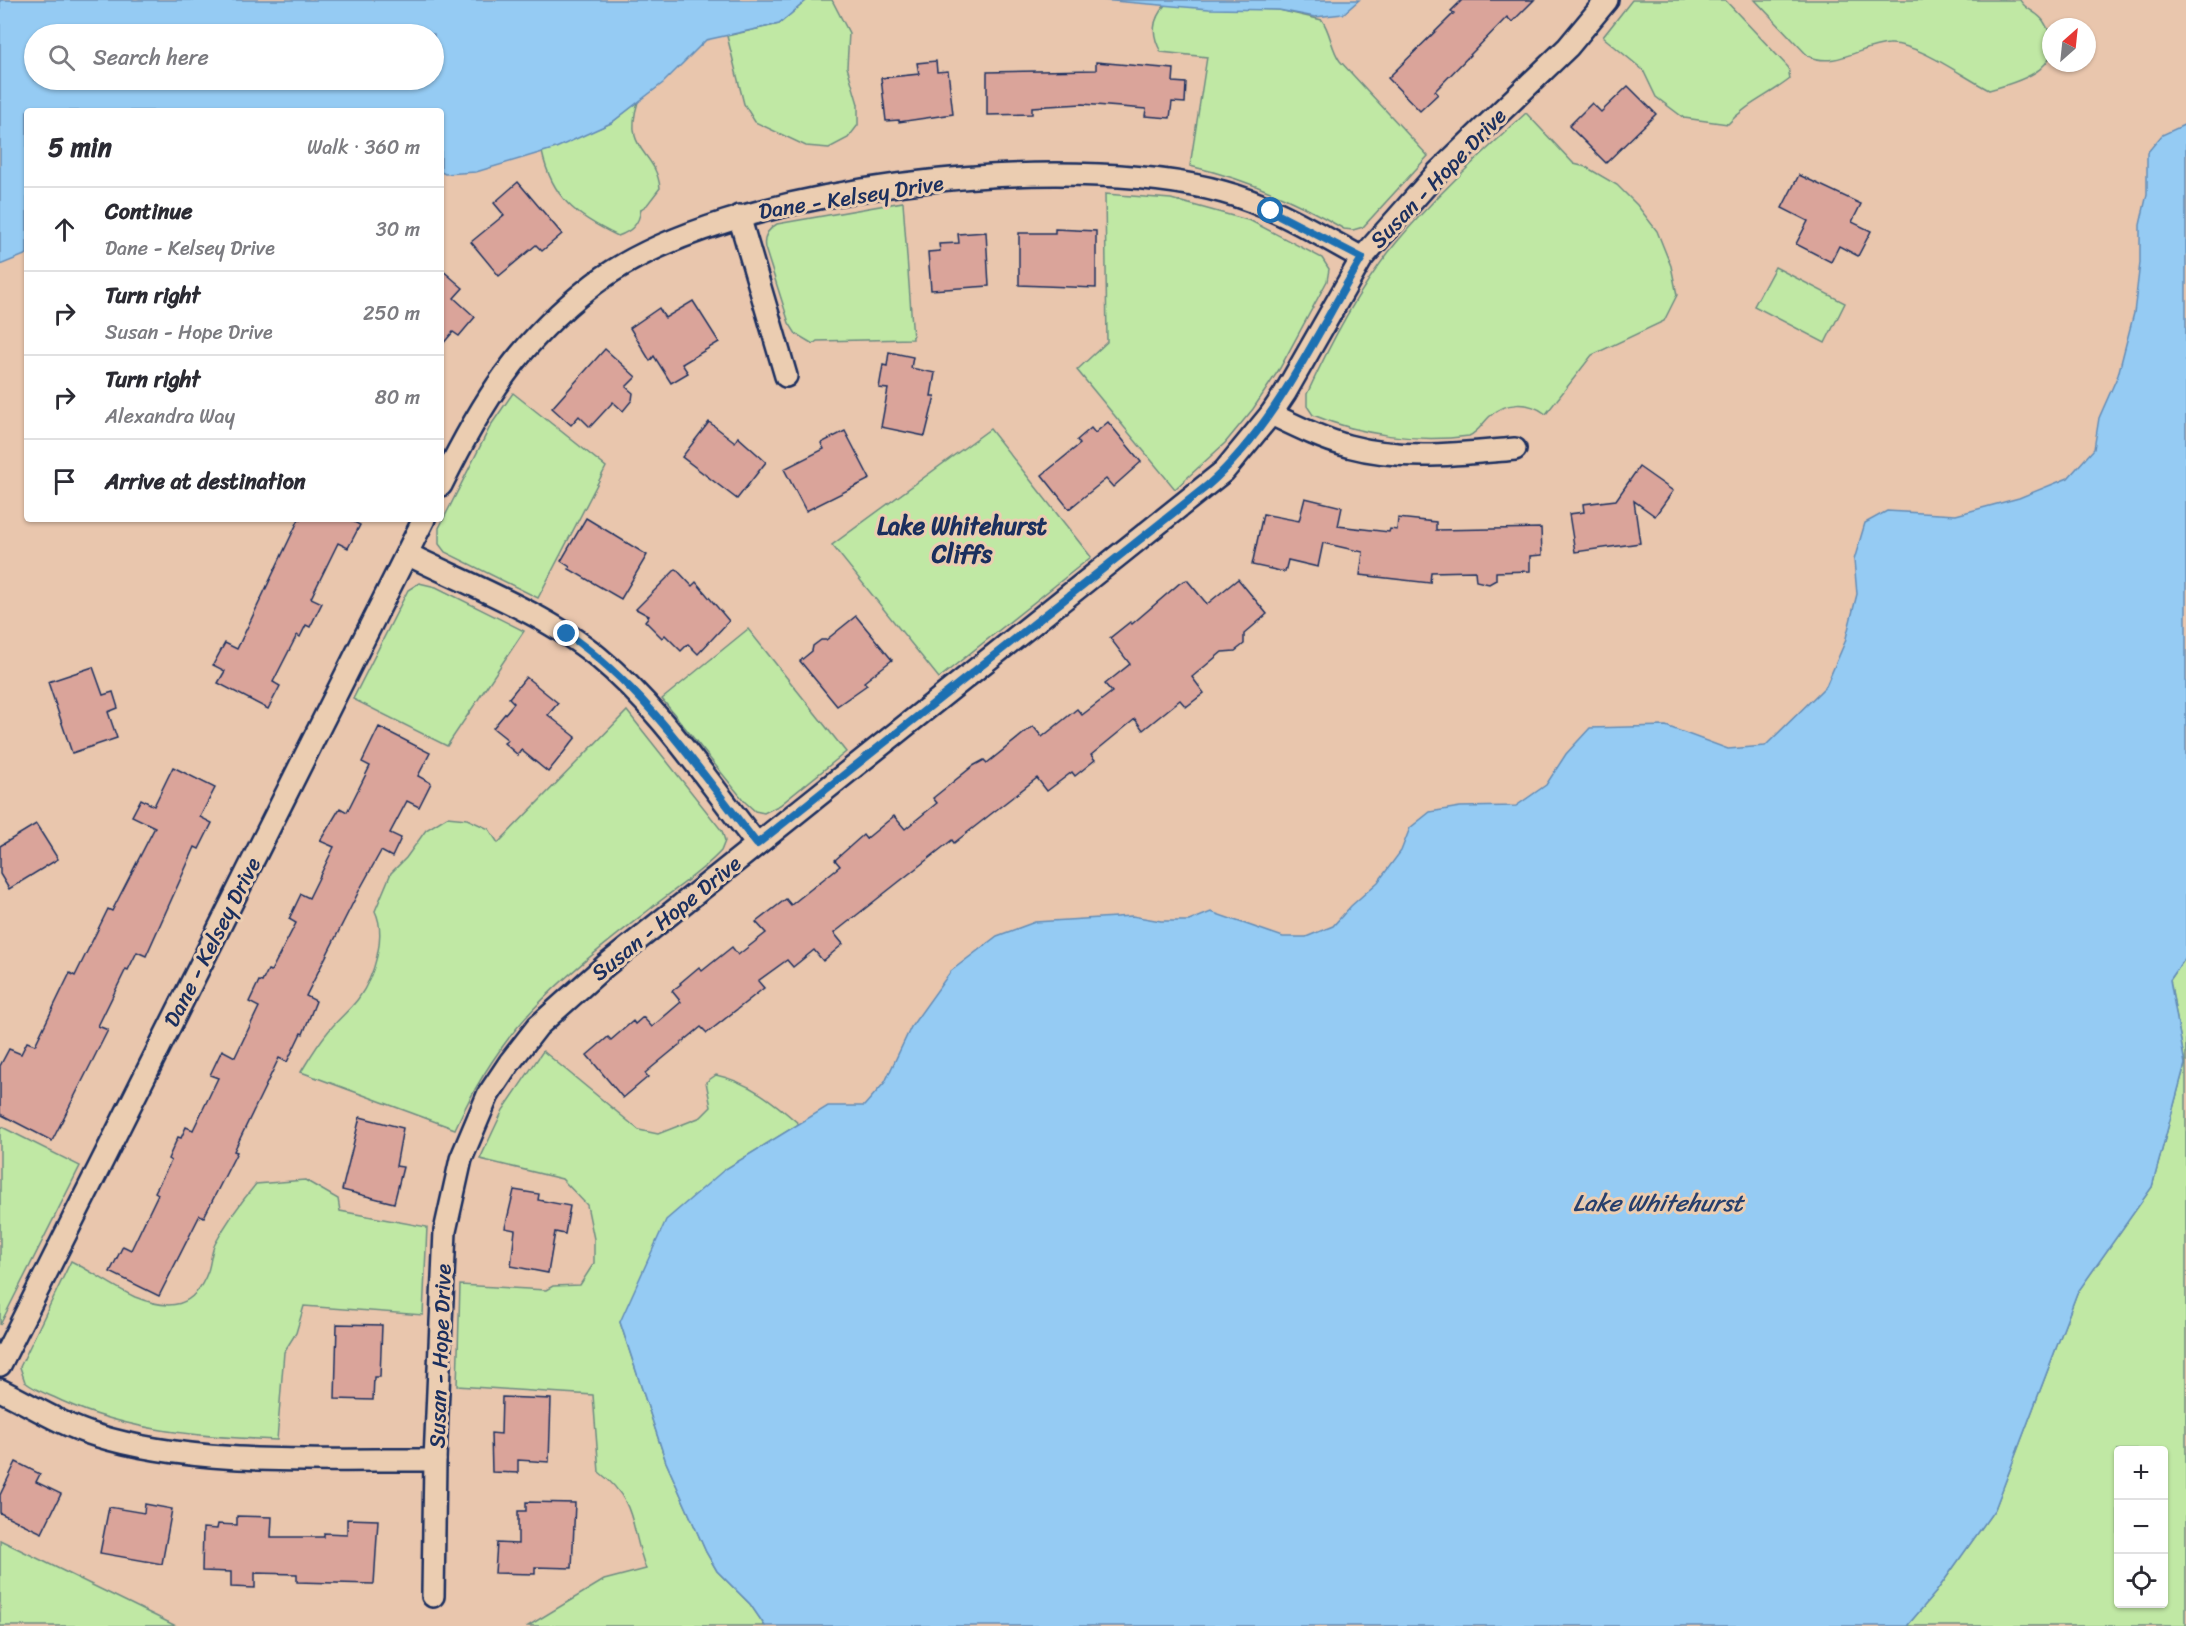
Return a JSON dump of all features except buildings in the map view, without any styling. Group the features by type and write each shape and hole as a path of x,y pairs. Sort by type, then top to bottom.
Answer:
{"street":[{"name":"Susan - Hope Drive","path":"0,1390 93,1434 157,1449 227,1456 435,1460 445,1231 460,1159 488,1095 525,1042 554,1011 605,966 1207,486 1239,454 1271,414 1362,258 1437,172 1568,47 1607,0"},
{"name":"Dane - Kelsey Drive","path":"444,479 483,406 508,367 550,321 595,284 639,256 681,236 739,216 782,206 908,184 1020,176 1108,176 1172,181 1223,191 1271,211 1362,258"},
{"path":"739,216 786,376"},
{"path":"1271,414 1327,439 1390,454 1436,456 1515,449"},
{"name":"Dane - Kelsey Drive","path":"0,1365 423,522"},
{"path":"407,554 550,625 598,657 632,689 658,719 757,844"},
{"path":"433,1596 435,1460"}],"green space":[{"path":"807,0 832,0 849,33 847,67 858,104 858,125 848,138 829,148 806,146 755,122 744,104 727,36 779,24"},
{"path":"1632,0 1725,0 1788,67 1790,79 1742,111 1728,124 1684,118 1656,97 1643,70 1603,37"},
{"path":"1755,0 2020,0 2042,20 2042,67 2016,82 1989,90 1940,61 1900,45 1879,45 1829,60 1808,56"},
{"path":"1165,5 1279,10 1322,20 1340,61 1428,156 1363,227 1353,230 1344,229 1270,192 1231,177 1190,166 1207,57 1161,52 1154,27 1157,16"},
{"path":"638,102 634,131 642,150 653,165 660,188 641,209 639,219 634,226 618,236 590,221 568,204 552,182 542,152 611,123"},
{"path":"1526,113 1574,164 1586,167 1617,185 1637,205 1657,231 1671,266 1677,295 1664,321 1592,355 1546,414 1525,405 1502,408 1469,436 1409,438 1390,436 1350,428 1313,415 1307,406 1307,394 1347,316 1370,278 1396,243 1442,192"},
{"path":"1105,194 1171,199 1251,221 1322,258 1329,269 1327,281 1280,368 1253,409 1225,443 1175,489 1077,370 1107,342"},
{"path":"903,202 913,339 817,341 813,344 796,334 789,323 765,248 765,240 771,228 777,224"},
{"path":"1775,267 1845,303 1825,343 1754,306"},
{"path":"513,393 606,467 538,598 445,552 439,544 439,528 491,425"},
{"path":"990,429 1091,557 939,678 832,545"},
{"path":"419,583 436,587 524,631 447,746 353,699 408,590"},
{"path":"748,629 846,752 780,805 764,813 755,811 745,802 662,699"},
{"path":"627,711 722,831 725,841 721,851 696,874 588,958 537,1005 493,1059 455,1129 301,1072 323,1038 364,990 374,968 379,944 380,932 375,911 391,873 406,858 426,830 447,817 467,819 489,829 498,843"},
{"path":"2186,957 2186,1626 1907,1626 1936,1592 1995,1509 2077,1293 2152,1187 2185,1064 2170,980"},
{"path":"543,1051 639,1130 658,1134 701,1117 711,1107 706,1082 716,1075 750,1088 799,1124 724,1170 620,1322 666,1462 706,1552 717,1571 750,1604 765,1626 528,1626 604,1580 646,1569 627,1505 612,1483 599,1472 593,1395 457,1386 460,1285 546,1290 553,1286 580,1285 594,1263 594,1239 587,1205 562,1179 480,1159 503,1110"},
{"path":"0,1126 80,1166 0,1325"},
{"path":"305,1180 338,1199 340,1211 427,1227 423,1315 304,1306 296,1333 284,1352 277,1440 195,1435 114,1420 43,1393 25,1382 20,1367 71,1261 135,1297 170,1305 188,1300 202,1284 215,1244 224,1228 256,1184"},
{"path":"0,1540 176,1626 0,1626"}],"water":[{"path":"0,0 807,0 779,24 706,40 663,83 611,123 556,148 476,172 444,174 444,108 24,108 24,255 0,265"},
{"path":"1101,0 1359,0 1343,14 1315,17 1279,10 1209,9"},
{"name":"Lake Whitehurst","path":"2186,124 2186,957 2170,980 2185,1064 2152,1187 2077,1293 1995,1509 1936,1592 1907,1626 765,1626 750,1604 717,1571 706,1552 666,1462 620,1322 666,1220 724,1170 828,1106 864,1106 885,1082 911,1027 951,971 997,936 1035,922 1132,916 1161,921 1189,921 1211,912 1283,937 1306,937 1333,926 1378,882 1401,851 1410,828 1430,812 1460,807 1516,806 1546,785 1566,754 1590,728 1666,726 1728,749 1765,746 1826,686 1845,642 1857,594 1854,560 1865,523 1887,511 1956,515 2019,498 2068,478 2094,449 2099,418 2118,375 2134,313 2140,263 2140,225 2147,194 2147,153 2162,135"}],"district":[{"name":"Lake Whitehurst Cliffs","path":"962,540"}],"route":[{"path":"567,634 598,657 632,689 757,844 1207,486 1239,454 1285,393 1362,258 1271,211"}]}
